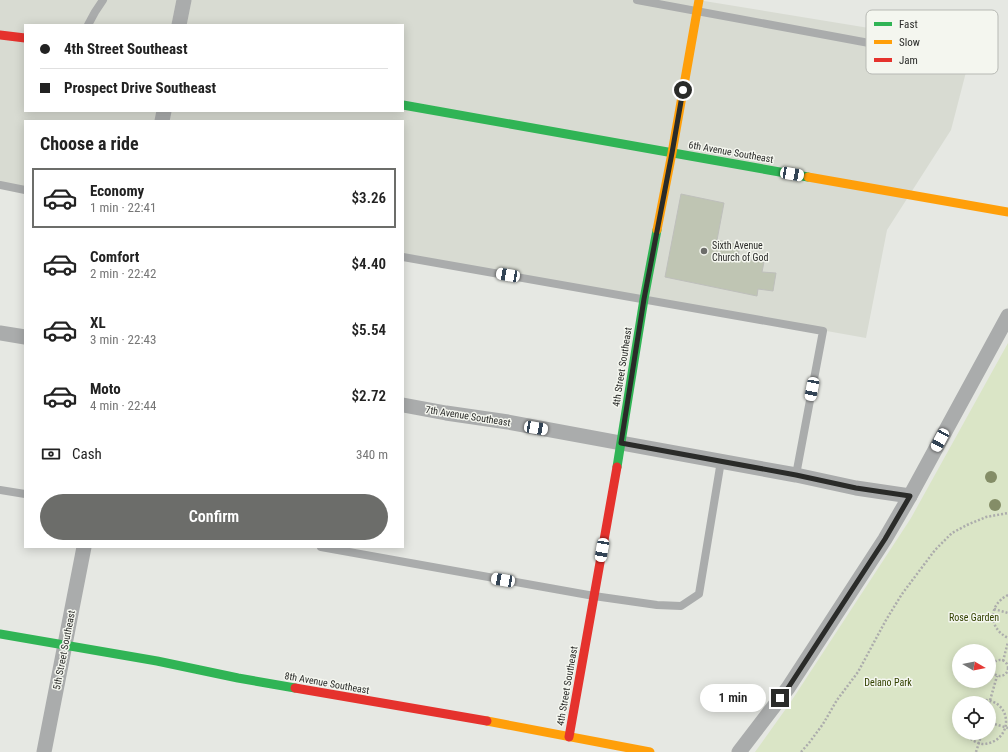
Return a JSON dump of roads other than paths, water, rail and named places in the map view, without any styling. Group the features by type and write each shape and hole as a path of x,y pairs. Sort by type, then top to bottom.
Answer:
{"street":[{"path":"179,24 184,0"},
{"name":"4th Street Southeast","path":"569,737 621,443 644,299 699,0"},
{"path":"0,35 24,38"},
{"name":"6th Avenue Southeast","path":"404,105 1008,212"},
{"path":"739,752 788,688 885,539 1008,316"},
{"path":"0,333 24,337"},
{"name":"7th Avenue Southeast","path":"404,405 721,461 856,488 910,496"},
{"name":"5th Street Southeast","path":"44,752 84,548"},
{"name":"8th Avenue Southeast","path":"0,634 157,661 238,678 524,728 650,752"}],"lane":[{"path":"89,24 103,0"},
{"path":"637,0 866,43"},
{"path":"0,186 24,190"},
{"path":"404,257 823,331 796,475"},
{"path":"327,548 594,596 657,605 681,606 699,594 721,461"},
{"path":"0,490 24,494"}],"place":[{"name":"Sixth Avenue Church of God","path":"704,251"}],"park label":[{"name":"Rose Garden","path":"974,617"},
{"name":"Delano Park","path":"888,682"}]}
